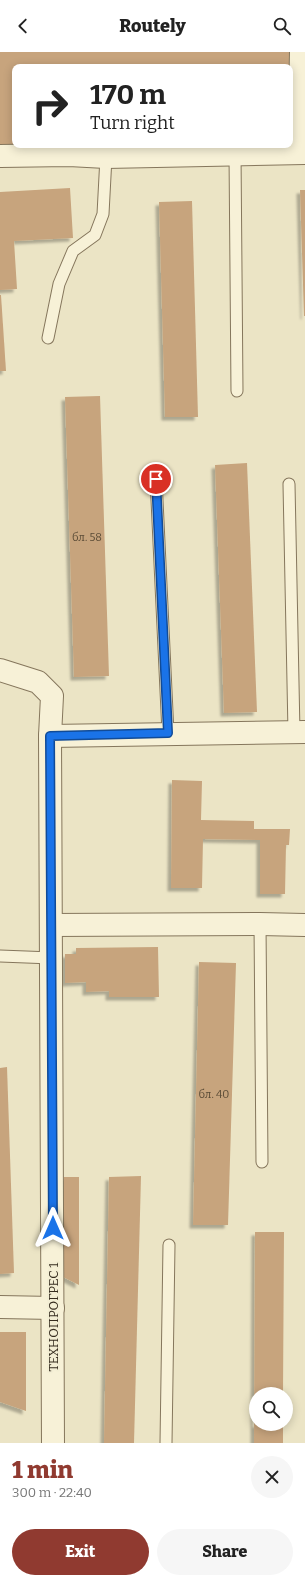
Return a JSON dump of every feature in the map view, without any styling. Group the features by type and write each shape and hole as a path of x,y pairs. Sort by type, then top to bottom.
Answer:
{"street":[{"path":"0,156 69,155 106,157 302,153 301,52"},
{"name":"ТЕХНОПРОГРЕС 1","path":"0,670 38,682 52,696 50,736 53,1443"},
{"path":"50,736 299,732"},
{"path":"51,925 305,925"},
{"path":"0,1307 53,1308"}],"lane":[{"path":"235,154 237,390"},
{"path":"48,338 59,284 73,251 95,235 103,214 106,157"},
{"path":"156,479 168,733"},
{"path":"289,484 299,732"},
{"path":"260,924 262,1162"},
{"path":"0,956 52,958"},
{"path":"166,1443 169,1245"}],"building":[{"path":"0,52 301,52 299,153 0,156"},
{"path":"70,188 73,238 14,241 17,289 0,290 0,192"},
{"path":"300,190 305,190 305,316 304,316"},
{"path":"192,201 198,417 165,417 159,202"},
{"path":"1,295 6,371 0,371"},
{"path":"100,396 109,676 74,677 65,397"},
{"path":"247,463 257,712 224,713 215,465"},
{"path":"172,780 202,781 201,820 254,821 254,829 290,829 289,845 286,845 285,894 260,894 260,840 203,839 202,888 171,888"},
{"path":"158,947 159,997 109,997 109,991 86,992 86,982 65,983 65,954 76,954 76,948"},
{"path":"199,962 236,963 228,1225 193,1225"},
{"path":"7,1067 14,1273 0,1274 0,1068"},
{"path":"141,1176 134,1443 104,1443 109,1177"},
{"path":"64,1177 79,1177 79,1285 63,1277"},
{"path":"255,1232 284,1232 283,1387 254,1387"},
{"path":"0,1332 26,1332 26,1411 0,1402"},
{"path":"254,1431 283,1431 283,1443 254,1443"}],"route":[{"path":"53,1228 50,736 168,733 156,479"}]}
